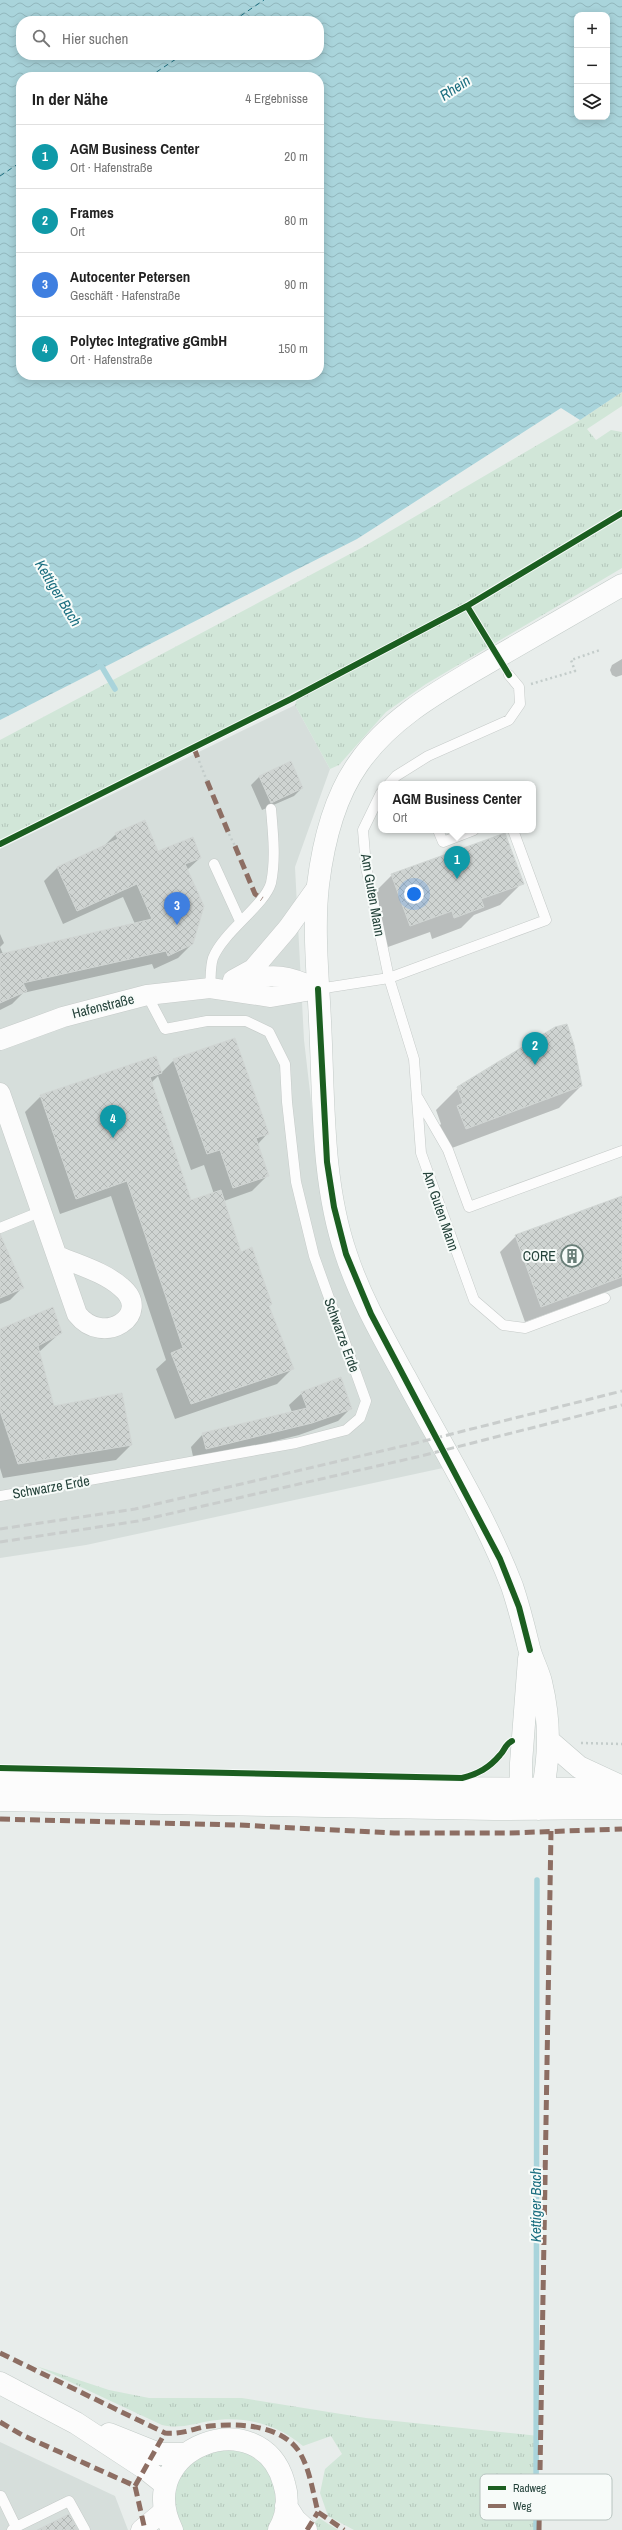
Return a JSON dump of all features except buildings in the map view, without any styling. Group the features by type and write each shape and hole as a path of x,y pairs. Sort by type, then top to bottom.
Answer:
{"street":[{"path":"531,1799 548,1767 549,1741 542,1686 530,1650 519,1607 500,1559 371,1314 346,1254 334,1208 328,1162 318,989 316,942 318,886 334,812 345,784 358,762 378,739 407,712 622,585"},
{"name":"Hafenstraße","path":"0,1040 63,1017 147,995 210,988 233,980 253,969 288,928 318,886"},
{"name":"Hafenstraße","path":"233,980 276,975 298,980 318,989"},
{"name":"Hafenstraße","path":"210,988 271,997 318,989"},
{"path":"0,1093 58,1256"},
{"path":"530,1650 531,1799"},
{"path":"549,1741 579,1767 622,1788"},
{"path":"0,1780 531,1799 622,1808"},
{"path":"0,1800 531,1799 622,1788"},
{"path":"0,2383 76,2423 146,2469 166,2485"},
{"path":"76,2423 159,2454 185,2454"},
{"path":"172,2530 165,2510 166,2485 173,2468 185,2454 206,2442 218,2439 242,2441 254,2445 264,2452 279,2469 286,2489 286,2506 279,2530"},
{"path":"286,2506 295,2520 306,2530"},
{"path":"141,2530 165,2510"}],"lane":[{"path":"392,781 396,776 428,756 509,720 520,704 519,687 510,675"},
{"name":"Am Guten Mann","path":"378,799 363,830 366,867 389,978 414,1059 421,1153 474,1300 504,1325 525,1328 605,1298"},
{"path":"210,988 213,958 240,921 262,899 270,884 274,851 271,809"},
{"path":"439,833 443,842 466,833"},
{"path":"318,989 389,978 546,920 515,833"},
{"path":"214,864 240,921"},
{"name":"Schwarze Erde","path":"0,1496 296,1443 346,1430 360,1418 366,1402 314,1256 296,1182 286,1102 285,1064 269,1032 246,1021 207,1021 165,1029 147,995"},
{"path":"417,1096 448,1150 469,1207 622,1151"},
{"path":"0,1228 42,1211"},
{"path":"0,2496 14,2528 69,2501 85,2530"}],"path":[{"path":"519,687 575,671 571,660 600,650"},
{"path":"199,761 207,781"},
{"path":"229,834 235,846"},
{"path":"575,1744 622,1744"}],"shaded area":[{"path":"295,705 330,769 295,867 304,1040 319,1170 335,1247 361,1318 443,1468 86,1545 0,1558 0,849"},
{"path":"0,2442 115,2496 128,2530 0,2530"}],"green space":[{"path":"622,392 622,406 587,429 596,440 611,430 622,432 622,568 426,684 386,712 339,765 330,769 295,705 300,689 182,751 0,840 0,740 363,547 580,420"},
{"path":"36,2366 109,2390 149,2398 242,2398 366,2418 539,2436 538,2474 480,2474 480,2520 537,2520 537,2530 354,2530 328,2516 320,2493 325,2469 342,2454 331,2436 303,2446 283,2432 260,2423 247,2420 222,2419 192,2425 162,2425"},
{"path":"238,2447 267,2466 279,2498 269,2530 182,2530 175,2516 175,2485 193,2457"},
{"path":"319,2518 338,2530 317,2530 311,2526"}],"water":[{"name":"Rhein","path":"0,0 622,0 622,392 580,420 561,408 357,539 0,720"}],"waterway":[{"name":"Kettiger Bach","path":"99,662 115,689"},
{"name":"Kettiger Bach","path":"536,2474 537,1880"},
{"name":"Kettiger Bach","path":"536,2520 536,2530"}],"ferry route":[{"path":"240,16 264,0"},
{"path":"156,72 174,60"},
{"path":"0,176 16,165"}],"railway":[{"path":"0,1529 135,1509 416,1443 622,1391"},
{"path":"0,1542 138,1521 421,1456 622,1405"}],"marked path":[{"path":"194,748 199,761"},
{"path":"207,781 229,834"},
{"path":"235,846 255,894 262,899"},
{"path":"0,1819 238,1825 394,1833 510,1833 622,1829"},
{"path":"540,2474 551,1831"},
{"path":"0,2353 165,2433 182,2432 221,2425 247,2426 272,2431 292,2444 300,2453 309,2474 318,2512 344,2530"},
{"path":"0,2422 22,2435 135,2486 145,2530"},
{"path":"135,2486 165,2433"},
{"path":"307,2530 318,2512"},
{"path":"539,2520 539,2530"}],"cycle path":[{"path":"0,844 291,699 467,606 622,513"},
{"path":"467,606 509,675"},
{"path":"318,989 327,1162 334,1207 346,1254 371,1314 500,1559 519,1607 530,1650"},
{"path":"0,1768 462,1778 473,1775 487,1767 496,1760 512,1741"}],"place":[{"name":"AGM Business Center","path":"457,879"},
{"name":"Autocenter Petersen","path":"177,925"},
{"name":"Frames","path":"535,1065"},
{"name":"Polytec Integrative gGmbH","path":"113,1138"},
{"name":"CORE","path":"572,1256"}]}
